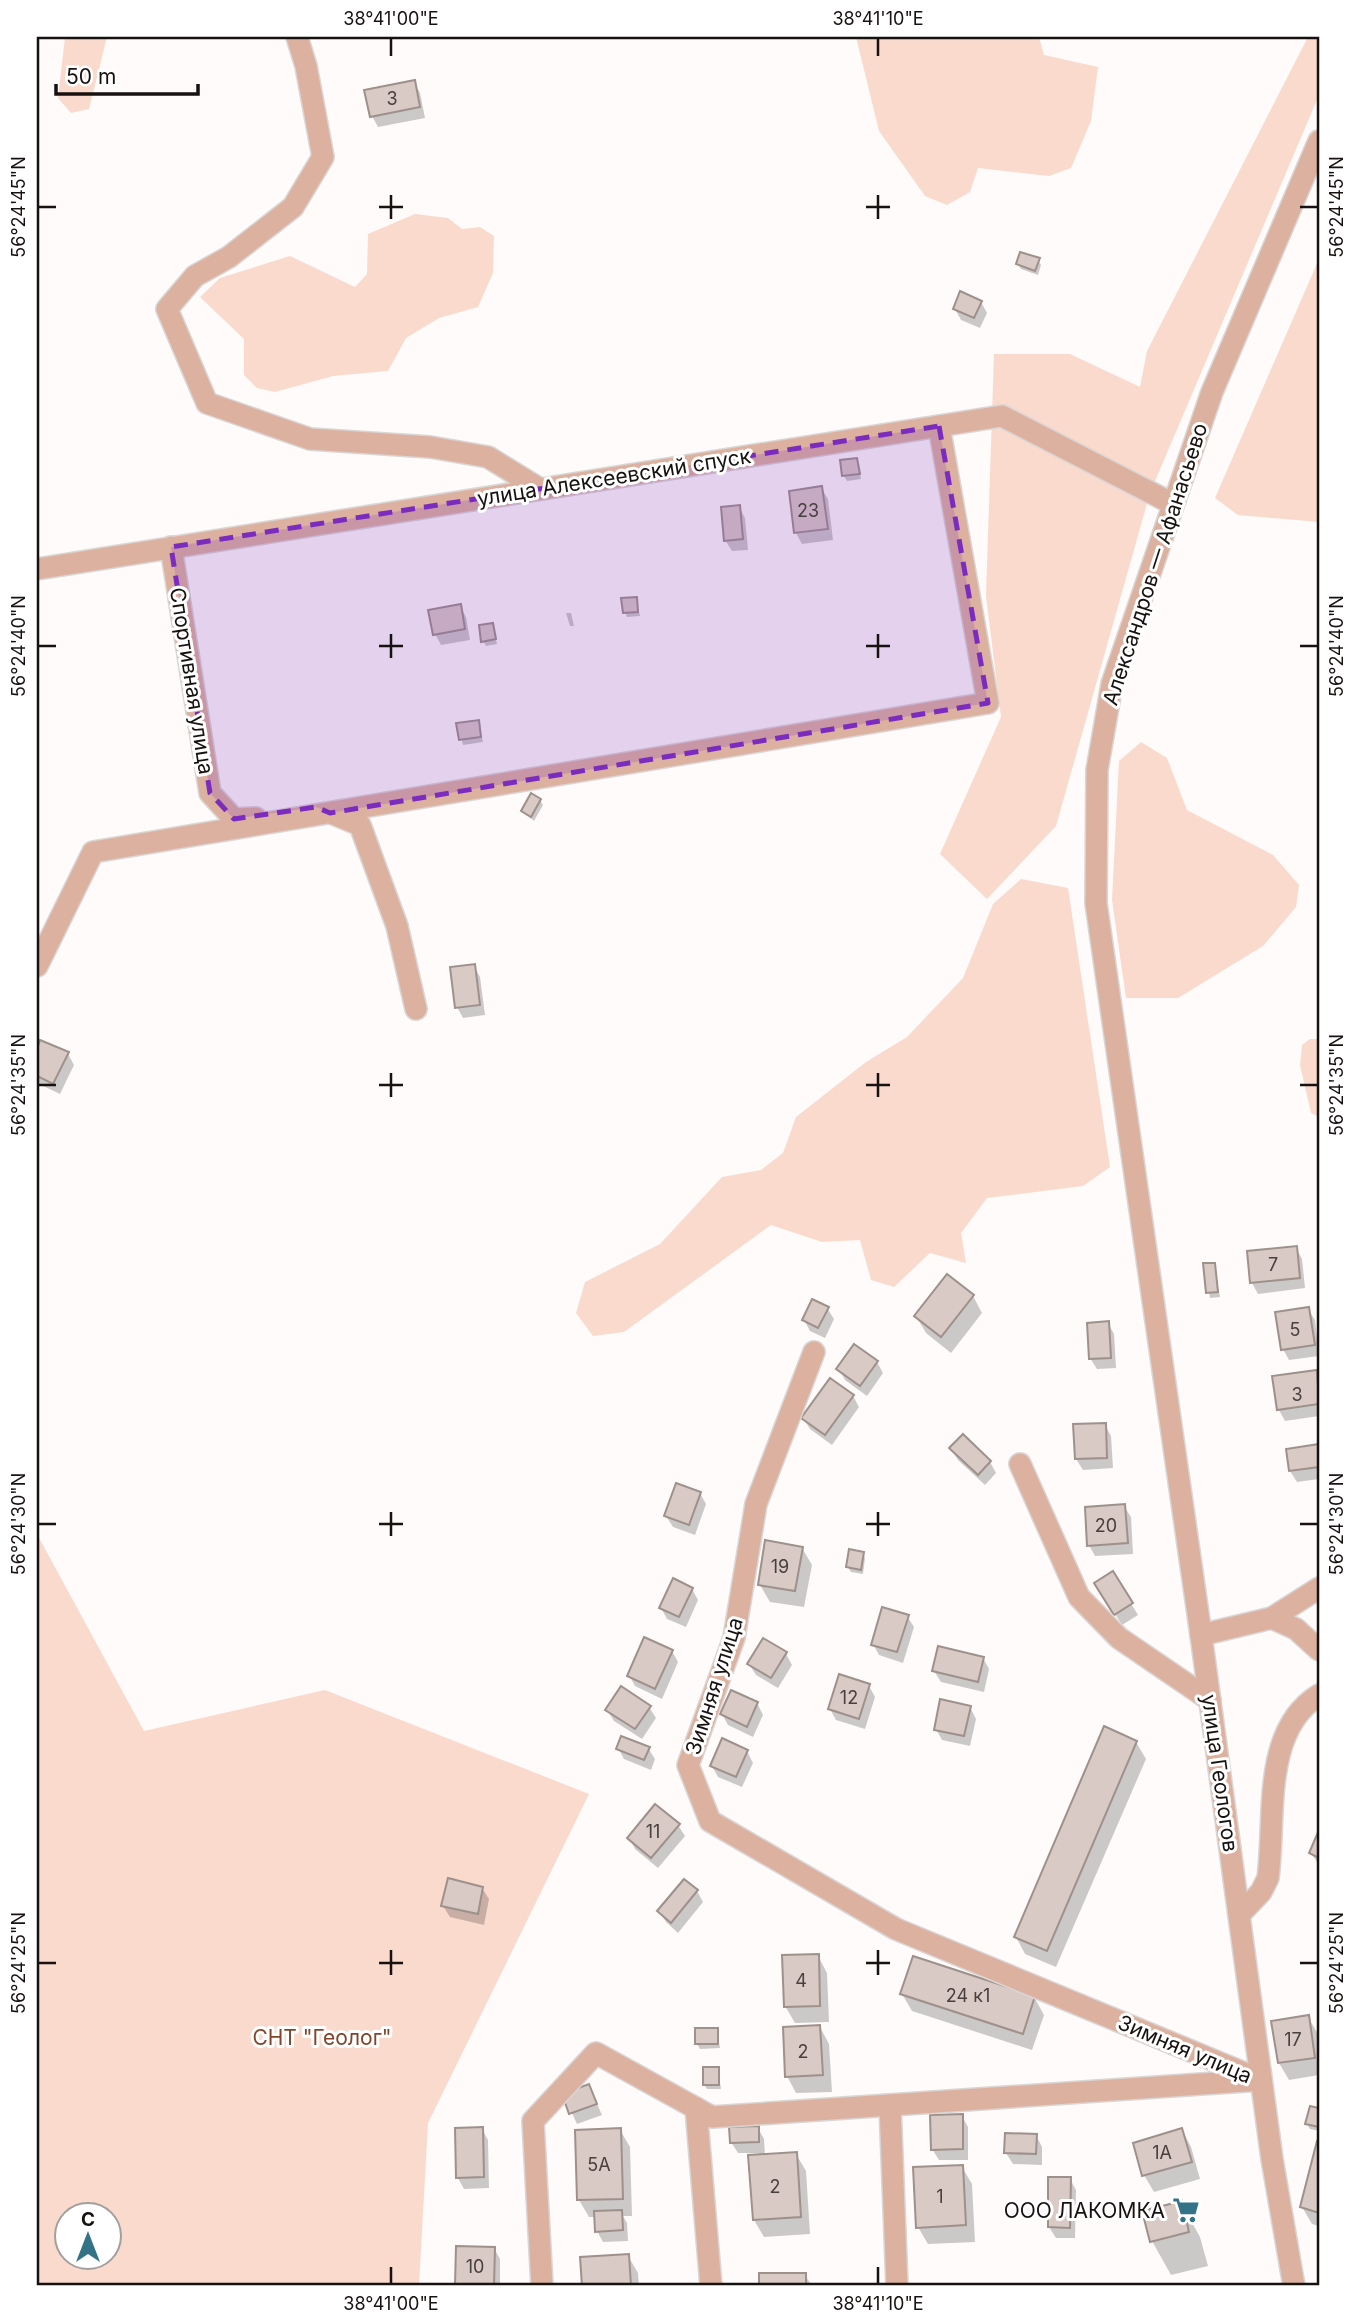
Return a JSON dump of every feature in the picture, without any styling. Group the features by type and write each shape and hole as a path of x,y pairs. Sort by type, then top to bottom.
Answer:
{"street":[{"path":"297,37 306,66 323,156 293,207 229,257 195,276 167,309 207,403 310,439 430,447 488,457 540,489"},
{"name":"Александров — Афанасьево","path":"1147,1259 1096,903 1097,770 1112,684 1212,392 1319,141"},
{"name":"улица Алексеевский спуск","path":"37,569 1002,416 1173,504"},
{"path":"37,966 93,852 988,703 939,426"},
{"name":"Спортивная улица","path":"171,547 210,793 234,819 269,817 316,807 360,825 397,926 416,1009"},
{"name":"улица Геологов","path":"1147,1259 1261,2080 1294,2286"},
{"name":"Зимняя улица","path":"814,1352 756,1504 734,1638 688,1765 710,1821 896,1929 1261,2080"},
{"path":"1020,1464 1079,1598 1119,1638 1210,1700"},
{"path":"1201,1635 1272,1618 1319,1588"},
{"path":"1272,1618 1296,1629 1319,1650"},
{"path":"1239,1915 1261,1892 1268,1878 1277,1760 1289,1724 1319,1696"},
{"name":"Зимняя улица","path":"542,2286 533,2121 596,2053 712,2117 1261,2080"},
{"path":"890,2105 897,2286"},
{"path":"696,2108 712,2286"}],"highlighted area":[{"path":"939,426 988,703 330,813 316,807 234,819 210,793 171,547"}],"green space":[{"path":"65,37 107,37 89,109 71,113 58,98"},
{"path":"856,37 1039,37 1044,55 1098,67 1091,121 1071,168 1049,176 978,168 970,192 947,205 925,196 879,131"},
{"path":"1308,37 1319,37 1319,95 1150,493 1056,826 987,899 940,854 1001,717 986,596 994,354 1070,354 1140,387 1147,351"},
{"path":"415,214 448,218 462,229 480,227 494,236 493,273 478,307 439,318 406,338 388,371 333,376 275,392 257,388 244,375 244,339 200,297 220,278 290,256 355,287 367,274 368,234"},
{"path":"1319,259 1319,522 1238,515 1215,498"},
{"path":"1141,742 1167,758 1187,810 1273,855 1299,885 1296,907 1263,946 1178,998 1126,998 1112,900 1119,761"},
{"path":"1021,879 1068,888 1110,1167 1083,1186 987,1198 961,1233 966,1263 930,1253 894,1287 871,1280 860,1240 822,1242 771,1225 624,1332 593,1336 576,1313 585,1282 660,1244 722,1177 761,1170 783,1153 796,1117 866,1062 907,1037 963,978 993,904"},
{"path":"1310,1039 1319,1039 1319,1117 1311,1113 1300,1065 1302,1045"},
{"name":"СНТ \"Геолог\"","path":"37,1534 144,1731 325,1690 589,1794 428,2123 419,2286 37,2286"}],"building":[{"path":"415,80 420,107 370,117 364,90"},
{"path":"1020,252 1040,258 1035,271 1016,264"},
{"path":"960,291 982,301 974,318 953,309"},
{"path":"857,458 860,474 842,476 840,460"},
{"path":"822,486 828,529 794,533 789,491"},
{"path":"740,505 743,539 724,541 721,507"},
{"path":"637,597 638,612 623,613 621,598"},
{"path":"461,604 465,629 433,635 428,610"},
{"path":"493,623 496,639 481,642 479,625"},
{"path":"479,720 481,737 459,740 456,723"},
{"path":"531,793 541,799 531,817 521,811"},
{"path":"475,964 480,1005 455,1008 450,967"},
{"path":"40,1040 69,1052 53,1084 37,1076 37,1049"},
{"path":"1297,1246 1300,1278 1250,1283 1247,1251"},
{"path":"1203,1263 1215,1263 1218,1292 1206,1293"},
{"path":"947,1274 974,1295 941,1337 914,1316"},
{"path":"812,1299 829,1307 818,1328 802,1320"},
{"path":"1309,1307 1315,1345 1281,1350 1275,1312"},
{"path":"1109,1321 1111,1358 1089,1359 1087,1323"},
{"path":"854,1344 878,1361 860,1386 836,1369"},
{"path":"1317,1370 1319,1404 1277,1410 1272,1376"},
{"path":"830,1378 854,1395 825,1435 801,1418"},
{"path":"1106,1423 1107,1458 1075,1459 1073,1424"},
{"path":"963,1434 991,1461 978,1475 949,1448"},
{"path":"1319,1444 1319,1467 1289,1471 1286,1449"},
{"path":"676,1483 701,1492 689,1525 664,1516"},
{"path":"1125,1504 1128,1543 1087,1546 1085,1507"},
{"path":"765,1540 803,1547 795,1591 758,1585"},
{"path":"849,1549 864,1552 861,1570 846,1567"},
{"path":"1113,1571 1133,1603 1114,1615 1094,1583"},
{"path":"673,1578 693,1588 679,1617 659,1608"},
{"path":"882,1607 909,1615 897,1652 871,1645"},
{"path":"644,1637 673,1650 655,1689 627,1676"},
{"path":"763,1638 787,1652 771,1678 747,1664"},
{"path":"938,1646 984,1657 978,1682 932,1671"},
{"path":"839,1674 870,1684 859,1719 828,1709"},
{"path":"621,1686 651,1706 635,1729 605,1710"},
{"path":"731,1690 758,1702 747,1727 720,1714"},
{"path":"940,1699 971,1706 964,1736 934,1730"},
{"path":"1104,1726 1137,1741 1047,1951 1014,1937"},
{"path":"621,1736 650,1747 644,1760 616,1749"},
{"path":"722,1738 748,1750 736,1777 710,1766"},
{"path":"655,1804 680,1824 651,1858 627,1838"},
{"path":"1319,1830 1319,1858 1309,1853"},
{"path":"448,1878 483,1887 478,1914 441,1906"},
{"path":"684,1879 698,1890 671,1923 657,1911"},
{"path":"819,1954 820,2006 784,2007 782,1955"},
{"path":"913,1956 1035,1996 1023,2034 900,1994"},
{"path":"1309,2015 1315,2058 1278,2063 1271,2021"},
{"path":"820,2025 823,2075 785,2077 783,2027"},
{"path":"695,2028 718,2028 718,2044 695,2044"},
{"path":"703,2067 719,2067 719,2085 703,2085"},
{"path":"589,2084 597,2104 569,2114 562,2094"},
{"path":"1310,2106 1319,2108 1319,2127 1305,2124"},
{"path":"963,2114 963,2149 931,2150 930,2115"},
{"path":"759,2126 759,2142 730,2143 729,2127"},
{"path":"483,2127 484,2177 456,2178 455,2128"},
{"path":"621,2128 623,2199 577,2200 575,2130"},
{"path":"1182,2128 1192,2162 1142,2176 1133,2143"},
{"path":"1005,2133 1037,2134 1036,2154 1004,2153"},
{"path":"1317,2141 1319,2142 1319,2213 1300,2207"},
{"path":"797,2152 801,2217 753,2220 748,2155"},
{"path":"963,2165 966,2225 916,2228 913,2167"},
{"path":"1048,2177 1071,2177 1070,2228 1048,2227"},
{"path":"1182,2201 1189,2232 1150,2242 1142,2211"},
{"path":"622,2210 623,2230 595,2232 594,2211"},
{"path":"456,2246 495,2247 494,2286 455,2286"},
{"path":"629,2254 631,2286 582,2286 580,2257"},
{"path":"759,2273 806,2273 806,2286 759,2286"}],"place":[{"name":"ООО ЛАКОМКА","path":"1186,2210"}]}
